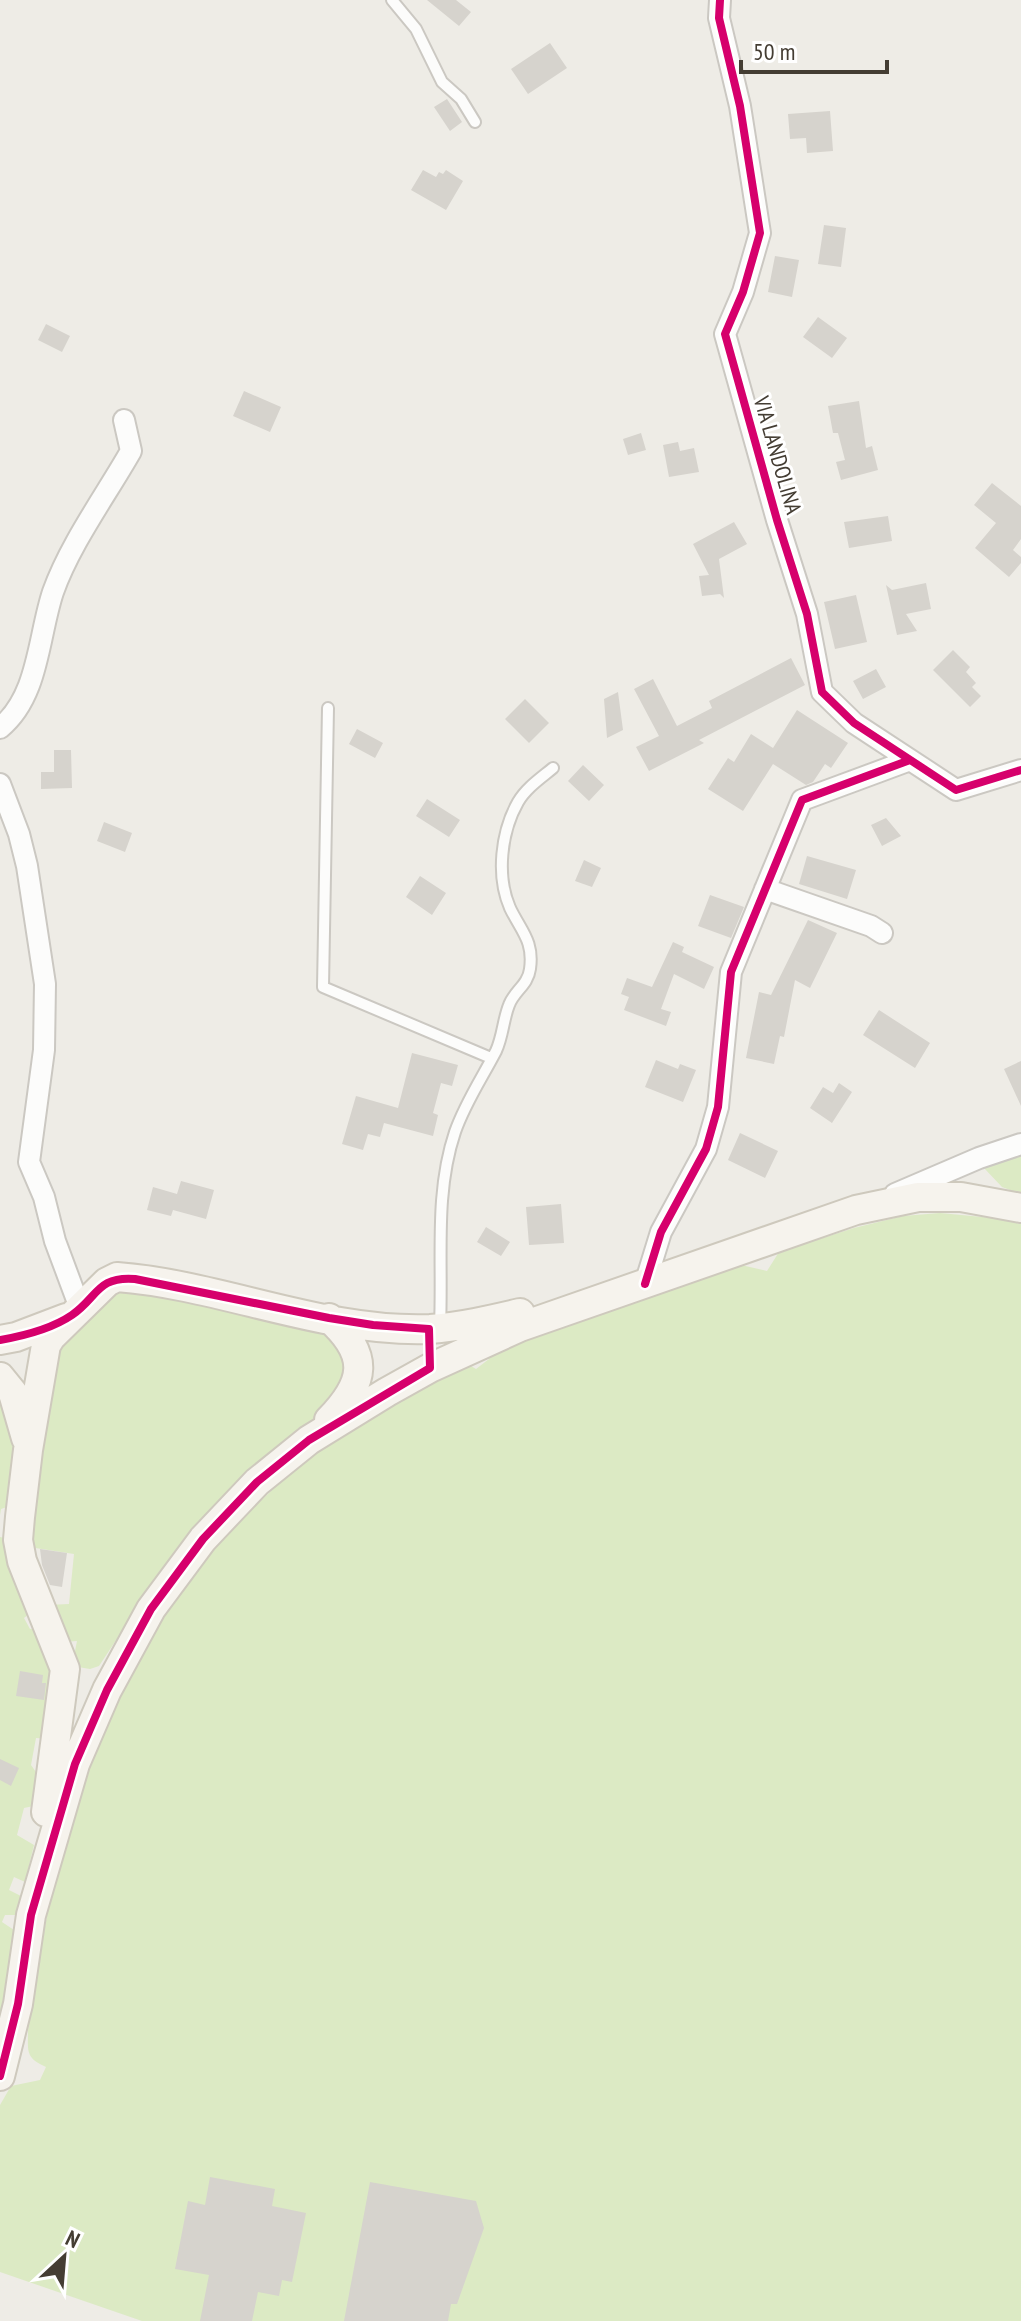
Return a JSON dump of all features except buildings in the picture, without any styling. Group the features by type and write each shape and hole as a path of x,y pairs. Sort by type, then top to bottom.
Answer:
{"main road":[{"path":"126,1650 94,1680 72,1677 65,1669 22,1561 18,1540 28,1450 46,1345 75,1312 107,1282 117,1277 329,1318 458,1336 520,1327 856,1210 918,1197 961,1197 1021,1208"},
{"path":"0,1340 16,1337 75,1312"},
{"path":"31,1915 75,1764 126,1650 151,1609 203,1539 257,1482 309,1440 344,1405 358,1380 360,1365 357,1353 343,1330 329,1318"},
{"path":"309,1440 399,1385 458,1336"},
{"path":"0,1377 13,1393 24,1423 28,1450"},
{"path":"0,2076 18,2004 65,1669"}],"street":[{"name":"VIA LANDOLINA","path":"720,0 719,18 740,106 760,233 743,292 725,334 807,614 822,692 854,723 956,790 1021,770"},
{"path":"0,728 19,709 34,667 54,591 131,451 124,420"},
{"path":"638,1286 661,1232 706,1149 718,1107 731,972 802,800 910,760"},
{"path":"0,784 19,834 27,866 45,984 44,1050 29,1162 44,1197 75,1312"},
{"path":"765,889 871,926 882,933"},
{"path":"856,1210 979,1158 1021,1144"}],"lane":[{"path":"392,0 416,29 442,82 461,99 475,122"},
{"path":"328,708 323,987 491,1058"},
{"path":"458,1336 443,1294 440,1219 449,1154 464,1110 505,1029 510,1001 523,988 530,973 530,943 508,904 502,872 503,846 518,802 553,768"},
{"path":"443,1294 458,1336"}],"green space":[{"path":"1021,1155 1021,1194 1002,1187 984,1168"},
{"path":"940,1213 1021,1224 1021,2321 142,2321 0,2272 0,2105 11,2086 40,2080 46,2067 29,2053 28,2030 51,1894 70,1815 103,1724 124,1681 174,1601 203,1563 304,1460 386,1406 466,1363 476,1369 489,1359 490,1352 741,1265 767,1271 779,1252 854,1228 903,1216"},
{"path":"119,1288 322,1327 349,1354 338,1401 259,1463 198,1525 163,1569 99,1666 90,1669 72,1666 77,1641 63,1642 48,1605 69,1604 74,1554 29,1547 52,1352"},
{"path":"0,1388 16,1422 13,1505 1,1509 0,1515"},
{"path":"0,1537 9,1539 29,1614 24,1618 30,1629 37,1628 53,1661 48,1739 36,1738 31,1765 43,1782 38,1805 24,1808 17,1835 34,1845 25,1882 14,1877 9,1890 23,1897 19,1915 5,1915 2,1922 17,1932 0,2033"}],"cycle path":[{"path":"720,0 719,18 740,106 760,233 743,292 725,334 807,614 822,692 854,723 956,790 1021,770"},
{"path":"645,1284 661,1232 706,1149 718,1107 731,972 802,800 910,760"},
{"path":"0,1340 56,1324 81,1308 105,1284 135,1279 329,1318 429,1329 430,1368 309,1440 257,1482 203,1539 151,1609 107,1690 75,1764 31,1915 18,2004 0,2076"}]}
